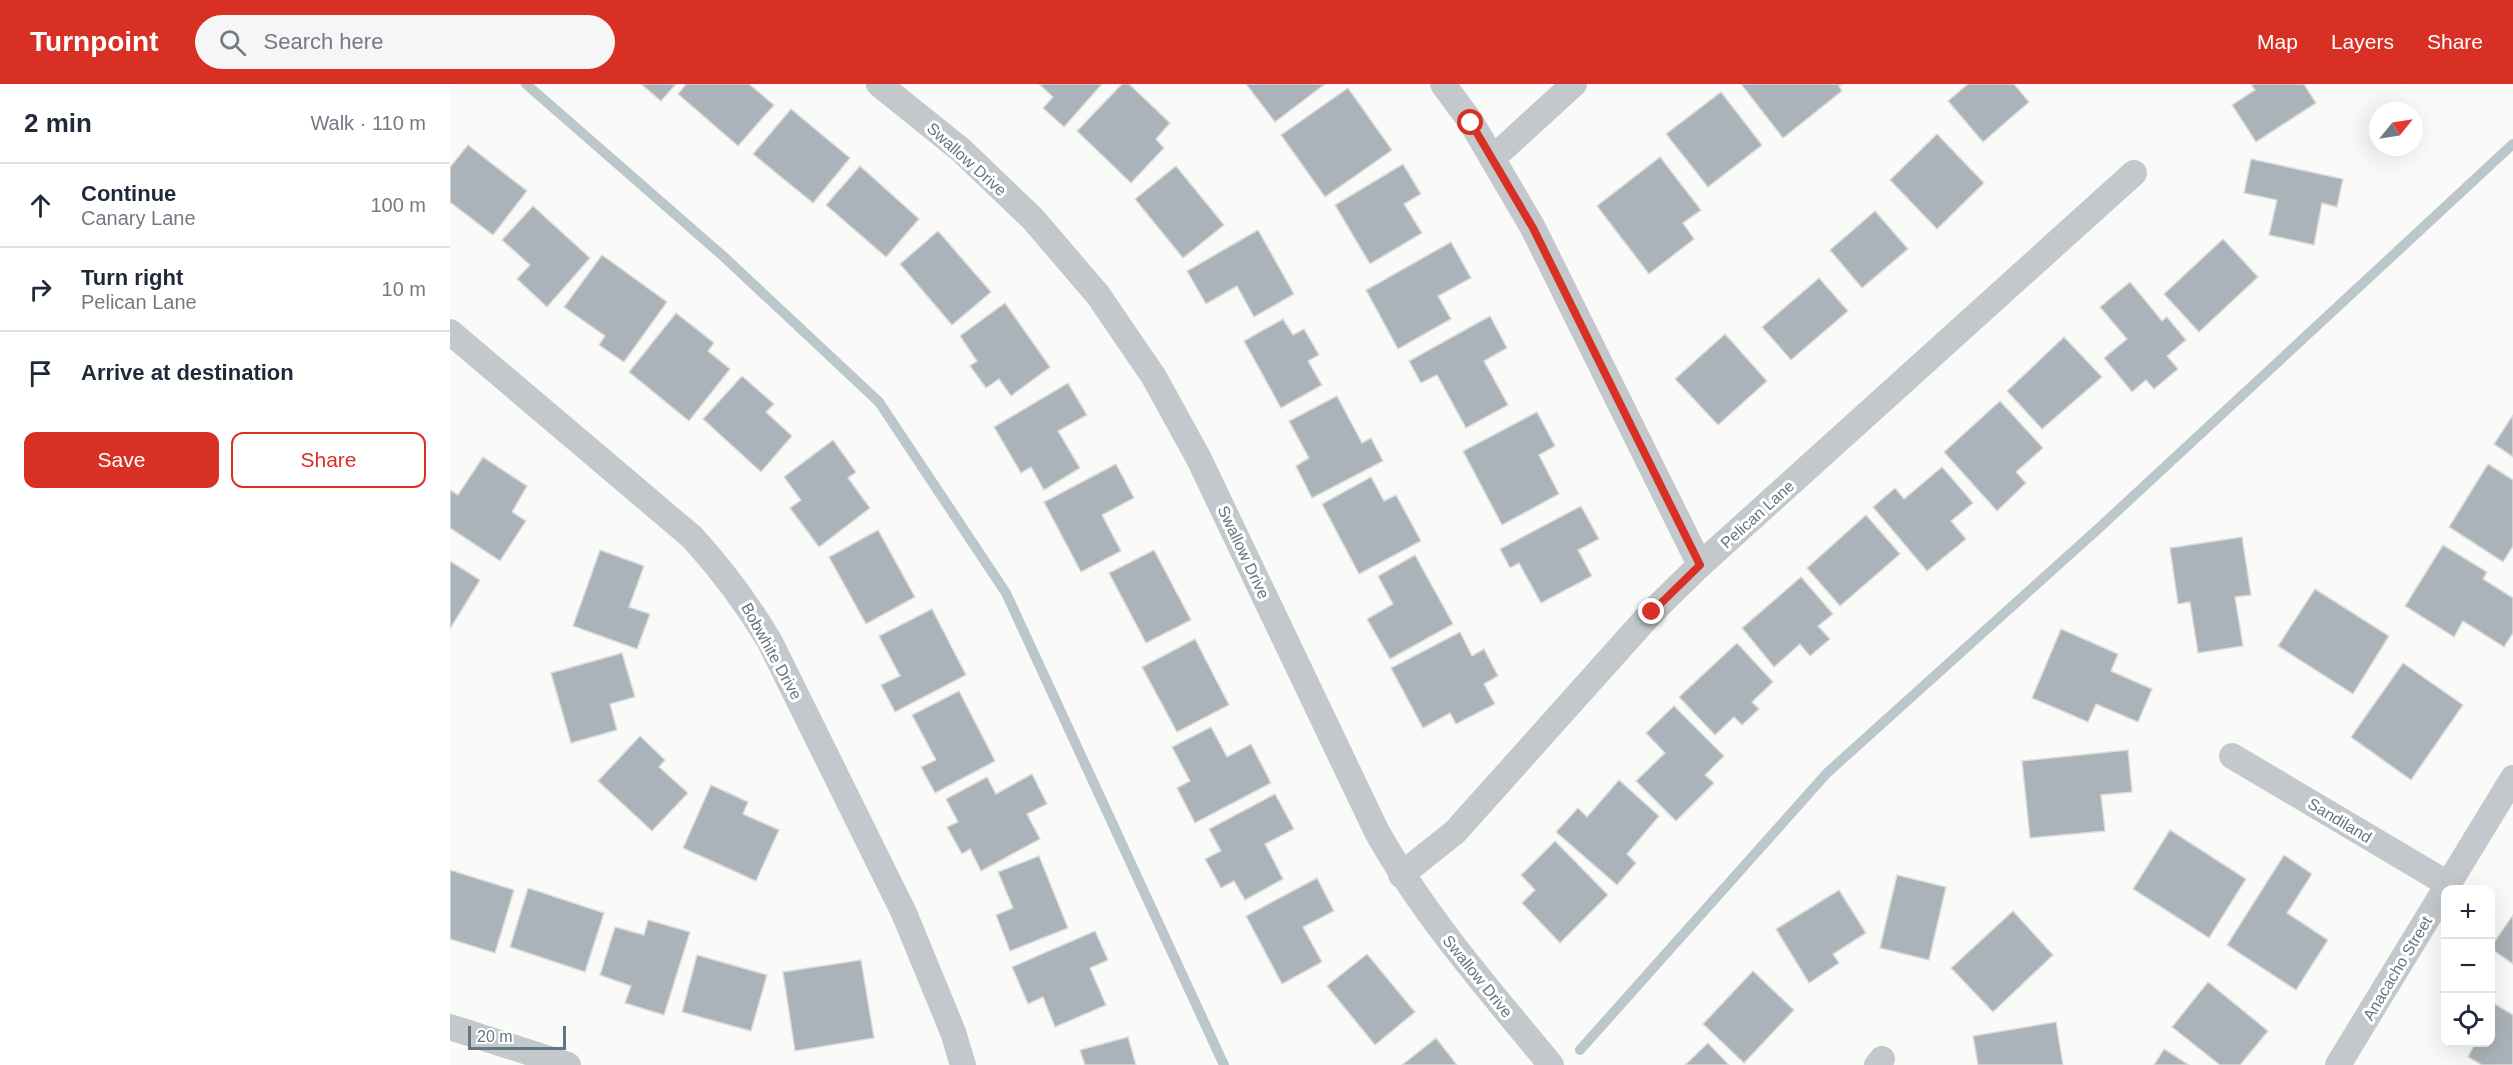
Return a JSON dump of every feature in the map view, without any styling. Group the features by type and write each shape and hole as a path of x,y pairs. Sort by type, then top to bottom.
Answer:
{"street":[{"name":"Swallow Drive","path":"879,84 961,150 1033,219 1098,295 1154,377 1199,459 1377,832 1401,875 1454,949 1551,1065"},
{"path":"1443,84 1493,158 1533,228 1700,565"},
{"path":"1493,158 1574,84"},
{"name":"Pelican Lane","path":"1401,875 1455,832 1652,612 1700,565 2134,173"},
{"name":"Bobwhite Drive","path":"450,332 692,537 748,604 770,642 904,913 953,1032 963,1065"},
{"name":"Sandiland","path":"2232,756 2448,884"},
{"name":"Anacacho Street","path":"2338,1065 2513,778"},
{"path":"450,1027 568,1065"}],"building":[{"path":"641,84 676,84 661,101"},
{"path":"686,84 749,84 774,105 738,146 678,94"},
{"path":"1039,84 1102,84 1064,127 1043,108 1053,97"},
{"path":"1122,84 1129,84 1170,123 1156,139 1164,148 1131,183 1077,131"},
{"path":"1246,84 1325,84 1275,122"},
{"path":"1741,84 1842,84 1839,86 1842,91 1783,138"},
{"path":"1968,84 2014,84 2029,102 1983,142 1948,101"},
{"path":"2251,84 2304,84 2316,103 2256,142 2232,105 2255,90"},
{"path":"1348,88 1392,150 1325,197 1281,135"},
{"path":"1721,92 1762,145 1708,187 1666,134"},
{"path":"791,109 850,158 813,203 753,154"},
{"path":"1937,134 1984,183 1937,229 1890,180"},
{"path":"468,145 527,191 493,235 450,202 450,167"},
{"path":"1660,157 1701,210 1683,223 1694,239 1649,274 1597,206"},
{"path":"2251,159 2343,179 2337,207 2322,203 2314,245 2269,235 2277,200 2244,193"},
{"path":"1403,164 1421,194 1404,204 1422,233 1370,264 1335,205"},
{"path":"860,166 919,219 886,257 826,205"},
{"path":"1176,166 1224,225 1183,258 1135,199"},
{"path":"533,206 590,258 547,307 517,279 530,265 502,240"},
{"path":"1875,211 1908,249 1862,288 1830,250"},
{"path":"1258,230 1294,294 1254,317 1237,286 1206,304 1187,271"},
{"path":"938,231 991,292 952,325 900,264"},
{"path":"2223,239 2258,277 2199,332 2164,294"},
{"path":"1451,242 1471,278 1438,296 1451,319 1398,349 1366,290"},
{"path":"602,255 667,302 624,362 599,345 605,336 564,307"},
{"path":"1819,278 1848,311 1791,360 1762,327"},
{"path":"2130,282 2162,321 2167,317 2186,340 2167,356 2178,369 2154,389 2146,380 2132,392 2104,358 2127,339 2100,307"},
{"path":"1005,303 1050,367 1011,396 999,379 986,388 970,366 977,361 960,336"},
{"path":"676,313 714,343 708,351 730,369 689,421 629,372"},
{"path":"1490,316 1507,348 1484,361 1508,405 1466,428 1437,375 1421,383 1409,361"},
{"path":"1283,319 1293,335 1304,329 1319,355 1308,361 1322,385 1281,408 1244,341"},
{"path":"1725,334 1767,381 1718,425 1675,379"},
{"path":"2064,337 2102,377 2042,429 2007,391"},
{"path":"742,376 774,404 766,412 792,436 761,472 703,419"},
{"path":"1068,383 1087,415 1058,431 1080,468 1044,490 1031,467 1021,473 994,427"},
{"path":"1337,396 1362,443 1371,438 1383,461 1312,498 1296,466 1309,458 1289,421"},
{"path":"2000,401 2043,448 2016,472 2026,483 1997,511 1944,452"},
{"path":"1537,412 1555,446 1539,455 1559,494 1502,525 1463,451"},
{"path":"2513,415 2513,457 2494,444"},
{"path":"833,440 856,472 848,478 870,508 819,547 790,508 801,500 784,477"},
{"path":"483,457 527,486 512,512 526,521 500,561 450,528 450,490 458,495"},
{"path":"1116,464 1134,498 1102,515 1121,551 1081,572 1044,502"},
{"path":"2488,464 2513,480 2513,546 2503,562 2449,527"},
{"path":"1942,467 1973,503 1951,521 1966,539 1927,571 1873,507 1895,488 1904,499"},
{"path":"1371,477 1384,501 1396,495 1421,541 1359,574 1322,504"},
{"path":"1581,506 1599,539 1578,550 1592,576 1541,603 1519,563 1510,568 1500,549"},
{"path":"1866,515 1900,554 1840,606 1807,568"},
{"path":"878,530 915,597 866,624 829,557"},
{"path":"2242,537 2251,595 2235,597 2243,646 2198,653 2190,602 2178,604 2170,548"},
{"path":"2443,545 2487,572 2483,579 2513,598 2513,633 2504,647 2463,621 2454,637 2405,606"},
{"path":"600,550 644,566 629,607 650,614 637,649 573,626"},
{"path":"1154,550 1191,620 1146,643 1109,573"},
{"path":"1415,555 1453,624 1390,659 1367,619 1393,604 1378,576"},
{"path":"450,561 480,580 450,629"},
{"path":"1801,577 1833,614 1818,626 1830,639 1810,656 1800,644 1774,667 1742,628"},
{"path":"2315,589 2389,636 2353,694 2278,646"},
{"path":"932,609 966,675 895,712 881,685 900,676 879,636"},
{"path":"2061,629 2118,654 2111,671 2152,689 2138,722 2096,704 2088,722 2032,698"},
{"path":"1460,632 1472,656 1484,649 1498,676 1484,684 1495,704 1456,724 1450,713 1423,728 1391,668"},
{"path":"1195,639 1229,705 1177,732 1142,667"},
{"path":"1737,643 1773,682 1752,702 1759,709 1742,725 1734,717 1715,735 1679,697"},
{"path":"622,653 635,697 610,704 617,730 571,743 551,673"},
{"path":"2403,663 2463,705 2411,780 2351,737"},
{"path":"959,691 995,761 935,793 921,767 936,760 912,715"},
{"path":"1674,706 1724,756 1705,775 1714,783 1676,821 1636,781 1665,753 1646,733"},
{"path":"1211,727 1227,757 1251,744 1271,783 1195,823 1177,788 1190,781 1172,747"},
{"path":"640,736 665,760 659,767 688,793 652,831 598,781"},
{"path":"2128,750 2132,792 2101,795 2105,831 2030,838 2022,761"},
{"path":"1032,774 1047,804 1027,814 1040,839 981,871 970,849 962,854 947,827 958,822 946,799 987,777 996,794"},
{"path":"1619,780 1659,816 1627,854 1636,863 1617,885 1556,832 1578,808 1587,817"},
{"path":"711,785 748,802 743,814 779,830 756,881 683,848"},
{"path":"1275,794 1294,829 1265,844 1283,879 1245,900 1234,881 1221,888 1205,859 1221,851 1209,829"},
{"path":"2170,830 2246,879 2209,938 2133,889"},
{"path":"1555,841 1608,895 1560,943 1522,903 1535,890 1521,875"},
{"path":"2284,855 2312,874 2287,913 2328,940 2296,990 2227,945"},
{"path":"1039,856 1068,928 1010,951 996,915 1013,908 998,872"},
{"path":"450,870 514,890 495,953 450,939"},
{"path":"1897,875 1946,887 1929,960 1880,948"},
{"path":"1317,878 1334,911 1303,927 1322,962 1282,984 1246,916"},
{"path":"528,888 604,913 585,972 510,947"},
{"path":"1839,890 1866,933 1833,954 1839,963 1809,983 1776,929"},
{"path":"2013,911 2053,955 1993,1012 1951,968"},
{"path":"2513,915 2513,964 2495,951 2495,941"},
{"path":"648,920 690,932 664,1015 625,1003 631,986 600,975 615,927 644,935"},
{"path":"1095,931 1108,960 1090,968 1106,1005 1055,1027 1043,997 1028,1004 1012,967"},
{"path":"1367,954 1415,1012 1375,1045 1327,986"},
{"path":"697,955 767,975 751,1031 682,1012"},
{"path":"861,960 874,1038 795,1051 783,972"},
{"path":"1753,971 1794,1010 1744,1063 1703,1024"},
{"path":"2208,982 2268,1031 2240,1065 2220,1065 2172,1027"},
{"path":"2495,1004 2513,1015 2513,1065 2482,1065 2468,1057 2473,1047 2495,1047"},
{"path":"2056,1022 2063,1065 1978,1065 1973,1036"},
{"path":"1128,1037 1136,1065 1085,1065 1080,1050"},
{"path":"1436,1038 1457,1065 1402,1065"},
{"path":"1708,1043 1729,1065 1685,1065"},
{"path":"2164,1049 2189,1065 2154,1065"}],"waterway":[{"path":"526,84 723,256 879,402 1006,593 1224,1065"},
{"path":"1580,1050 1827,773 2099,528 2513,144"}],"route":[{"path":"1471,123 1533,228 1700,565 1652,612"}]}
